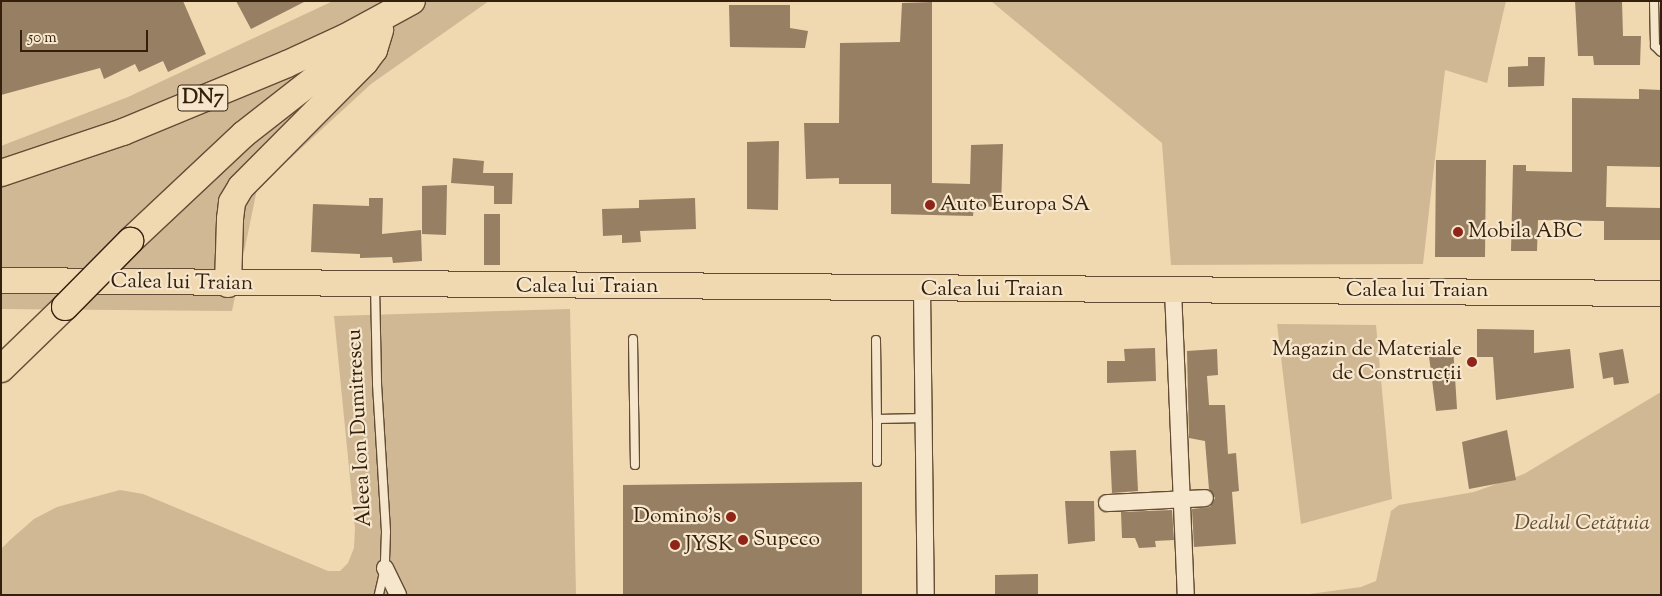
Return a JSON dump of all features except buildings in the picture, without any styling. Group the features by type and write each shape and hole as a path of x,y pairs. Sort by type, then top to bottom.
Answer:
{"highway":[{"name":"DN7","path":"1,173 123,132 287,64 398,12"},
{"name":"DN7","path":"1,369 66,307 130,241 244,134 398,12"},
{"path":"228,284 232,202 241,187 365,62 398,12"}],"main road":[{"name":"Calea lui Traian","path":"1,280 228,284 1661,293"}],"street":[{"path":"922,289 926,595"},
{"path":"1173,290 1180,499 1186,595"},
{"path":"1107,503 1205,498"},
{"name":"Aleea Ion Dumitrescu","path":"386,568 398,595"}],"lane":[{"path":"1654,1 1655,46 1661,52"},
{"name":"Aleea Ion Dumitrescu","path":"375,285 386,568 379,595"},
{"path":"633,339 635,465"},
{"path":"876,340 877,462"},
{"path":"877,419 924,418"}],"green space":[{"path":"333,1 489,1 371,84 257,189 232,311 1,309 1,146 128,97"},
{"path":"991,1 1506,1 1487,83 1445,70 1423,264 1171,265 1162,143"},
{"path":"570,309 576,595 1,595 1,549 10,540 34,519 57,507 120,490 143,494 328,571 340,571 348,563 354,548 355,528 334,316"},
{"path":"1277,324 1376,325 1392,499 1301,524"},
{"name":"Dealul Cetățuia","path":"1661,392 1661,595 1302,595 1361,587 1376,581 1391,511 1399,505 1474,492 1524,474"}],"place":[{"name":"Auto Europa SA","path":"930,205"},
{"name":"Mobila ABC","path":"1458,232"},
{"name":"Magazin de Materiale de Construcții","path":"1472,362"},
{"name":"Domino's","path":"731,517"},
{"name":"Supeco","path":"743,540"},
{"name":"JYSK","path":"675,545"}]}
